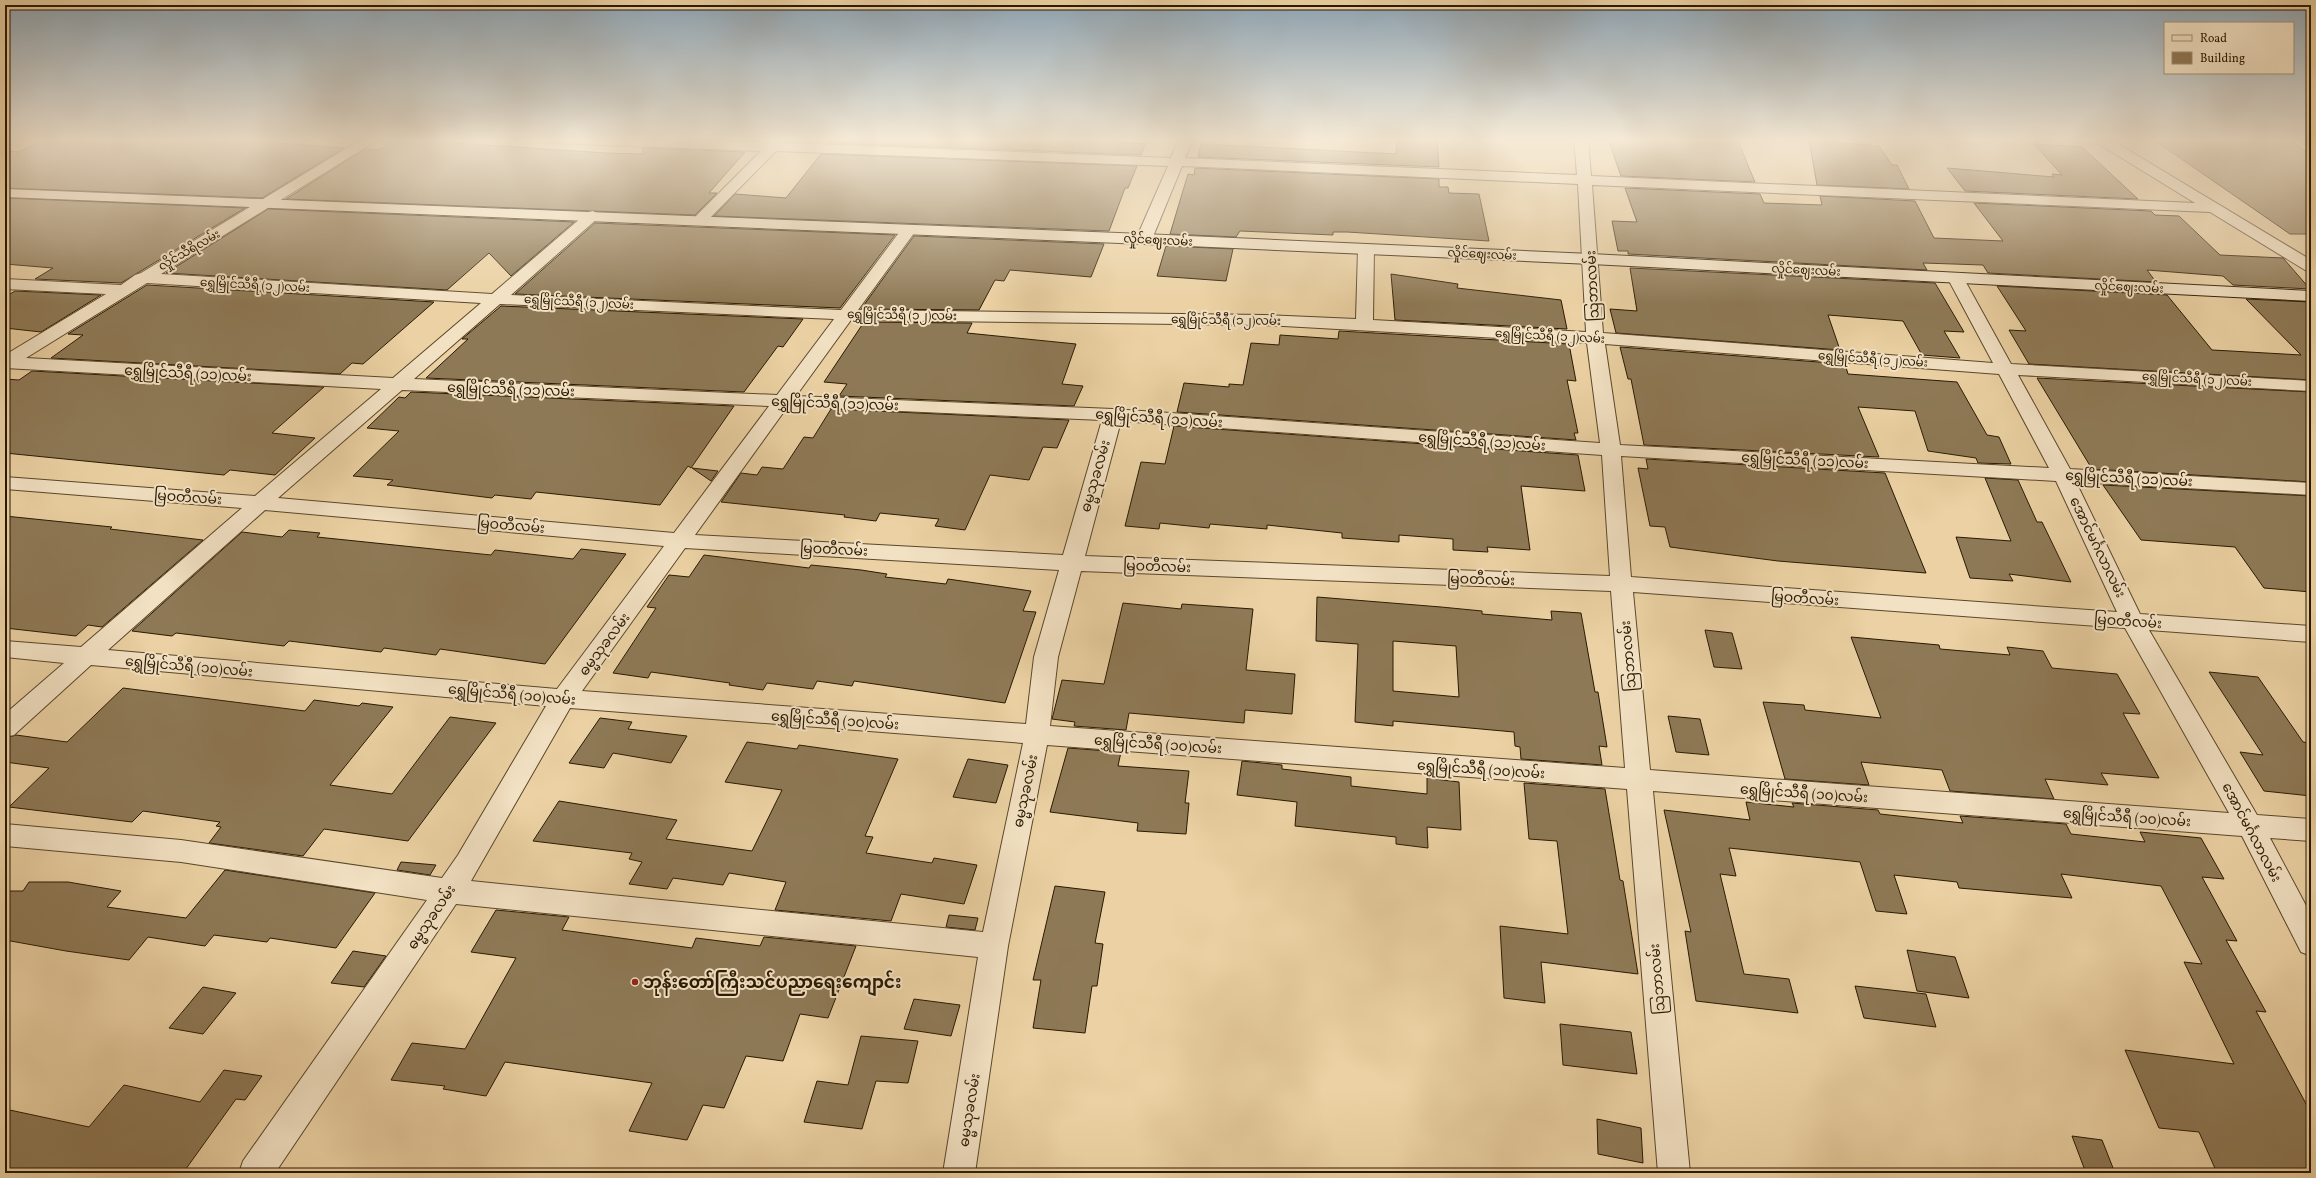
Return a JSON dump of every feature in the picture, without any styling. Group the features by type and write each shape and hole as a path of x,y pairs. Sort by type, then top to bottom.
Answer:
{"street":[{"name":"လှိုင်ဈေးလမ်း","path":"28,194 593,215 1144,239 1591,259 2311,296"},
{"name":"လှိုင်သီရိလမ်း","path":"5,363 141,278 283,194"},
{"path":"700,220 726,194"},
{"path":"1144,239 1164,194"},
{"name":"သြဘာလမ်း","path":"1587,194 1594,338 1611,450 1621,584 1640,781 1674,1173"},
{"path":"1900,194 2215,208"},
{"path":"2192,194 2311,267"},
{"path":"5,728 84,656 593,215"},
{"name":"ဓမ္မသုခလမ်း","path":"255,1173 468,863 563,699 681,541 909,229"},
{"path":"1364,325 1366,249"},
{"name":"အောင်မင်္ဂလာလမ်း","path":"1955,277 2003,369 2063,475 2133,622 2250,826 2311,943"},
{"name":"ရွှေမြိုင်သီရီ (၁၂)လမ်း","path":"141,278 497,298 847,315 1264,320 1594,338 2003,369 2311,386"},
{"path":"5,284 122,290"},
{"name":"ရွှေမြိုင်သီရီ (၁၁)လမ်း","path":"5,363 397,384 1113,415 1611,450 2311,489"},
{"name":"ဓမ္မသုခလမ်း","path":"960,1173 994,946 1037,735 1046,657 1070,563 1113,415"},
{"name":"မြဝတီလမ်း","path":"5,483 260,503 681,541 1070,563 1621,584 2311,634"},
{"name":"ရွှေမြိုင်သီရီ (၁၀)လမ်း","path":"5,649 563,699 1640,781 2311,830"},
{"path":"5,835 181,851 448,891 994,946"}],"building":[{"path":"159,194 269,194 262,198"},
{"path":"294,194 716,194 695,215 286,199"},
{"path":"735,194 786,198 789,194 1123,194 1109,231 714,216"},
{"path":"1182,194 1478,194 1489,241 1347,232 1333,232 1333,235 1240,231 1236,237 1170,234"},
{"path":"1627,194 1760,194 1764,203 1822,205 1820,196 1915,201 1934,238 2003,241 1974,203 2151,211 2155,215 2179,216 2220,255 2283,258 2310,289 2233,285 2223,276 2147,270 2156,282 1988,273 1983,265 1923,263 1927,270 1628,254 1628,251 1618,251 1612,221 1637,222"},
{"path":"2029,194 2133,194 2138,199"},
{"path":"2232,194 2311,194 2311,234 2290,234"},
{"path":"5,198 245,208 121,283 35,279 53,268 5,264"},
{"path":"268,209 574,222 511,276 489,253 447,290 166,273"},
{"path":"595,223 895,235 840,308 515,294"},
{"path":"914,236 1104,244 1091,277 1010,270 1004,281 995,280 979,310 861,309"},
{"path":"1166,246 1233,249 1226,281 1157,276"},
{"path":"1630,268 1935,283 1964,332 1944,331 1960,358 1922,355 1903,321 1828,315 1840,350 1616,333 1610,309 1637,311"},
{"path":"1391,274 1458,284 1457,288 1561,300 1567,329 1395,320"},
{"path":"147,285 434,302 363,364 352,363 340,374 51,358 83,335 68,334"},
{"path":"1997,286 2167,295 2212,350 2301,355 2246,299 2311,302 2311,380 2029,364 2009,330 2026,331"},
{"path":"15,291 101,295 41,332 5,328 5,297"},
{"path":"501,306 803,319 783,347 778,346 744,392 426,378 468,339 462,339"},
{"path":"864,322 972,323 967,333 1076,344 1062,384 1083,386 1074,406 839,396 847,384 824,382"},
{"path":"1339,331 1569,344 1576,381 1567,380 1578,433 1574,433 1576,440 1177,412 1184,383 1229,387 1229,384 1243,385 1251,343 1279,345 1280,335 1338,339"},
{"path":"1620,347 1845,364 1848,374 1957,382 1987,435 1999,437 2011,464 1978,463 1976,458 1928,451 1915,411 1858,407 1879,457 1644,445 1631,379 1628,379"},
{"path":"32,371 324,387 272,433 315,438 275,475 230,470 224,475 5,453 5,379 19,380"},
{"path":"2037,378 2311,392 2311,482 2092,469"},
{"path":"411,392 734,406 691,468 688,466 660,505 536,492 531,499 495,495 492,498 387,485 393,480 353,476 399,431 367,428 399,397 405,398"},
{"path":"831,409 1069,420 1057,448 1043,447 1029,480 990,475 965,530 935,526 939,519 880,513 876,521 844,517 845,515 721,502 741,473 757,475 762,467 783,469 804,437 813,438"},
{"path":"1174,426 1578,455 1585,491 1521,486 1530,550 1487,547 1488,552 1453,550 1453,539 1399,535 1399,542 1342,538 1342,533 1267,525 1267,529 1210,524 1209,528 1160,523 1159,529 1125,526 1141,462 1165,464"},
{"path":"1646,459 1885,473 1926,573 1778,561 1670,547 1665,527 1650,526 1638,468 1648,469"},
{"path":"692,468 718,471 711,481"},
{"path":"1985,478 2018,480 2037,522 2042,522 2071,582 2009,574 2013,581 1970,578 1956,537 2011,541"},
{"path":"2103,485 2311,496 2311,592 2264,588 2235,547 2141,540"},
{"path":"5,516 112,527 110,529 203,540 102,627 88,625 76,636 5,628"},
{"path":"289,530 320,533 317,537 491,555 495,550 573,559 581,549 626,554 545,664 440,649 436,655 384,648 381,652 289,641 284,646 176,633 172,636 132,631 242,532 282,537"},
{"path":"704,555 809,568 811,565 861,570 887,574 885,577 946,584 948,579 1031,591 1023,611 1036,612 1005,703 854,681 852,686 817,681 813,689 767,683 763,690 729,685 730,683 651,672 648,678 613,673 656,608 647,607 669,575 689,577"},
{"path":"1317,597 1482,611 1482,614 1552,620 1551,611 1581,613 1595,692 1598,692 1607,747 1599,746 1602,765 1521,759 1520,747 1515,746 1514,732 1393,721 1393,726 1355,722 1358,644 1316,641","holes":["1393,641 1456,646 1459,697 1393,691"]},
{"path":"1123,603 1181,609 1182,604 1253,609 1246,670 1295,674 1292,714 1245,710 1244,723 1129,713 1126,730 1074,726 1075,722 1052,719 1062,680 1104,684"},
{"path":"1705,630 1732,633 1742,669 1714,667"},
{"path":"1851,637 1939,645 1940,649 2010,655 2007,647 2043,651 2052,668 2117,674 2140,714 2123,713 2159,778 2101,773 2108,785 2045,779 2054,799 1950,791 1942,770 1861,762 1869,785 1785,779 1763,702 1804,705 1805,710 1881,718"},
{"path":"2209,672 2258,677 2303,742 2311,743 2311,796 2264,791 2240,752 2263,755"},
{"path":"123,688 305,711 314,700 359,706 362,703 393,707 330,785 392,794 450,717 496,723 408,841 324,829 303,856 209,843 221,827 216,826 220,822 143,811 132,822 9,807 49,768 5,762 5,738 16,735 67,742"},
{"path":"1668,716 1700,719 1709,755 1676,752"},
{"path":"600,718 632,722 628,729 687,736 671,763 613,753 604,768 569,763"},
{"path":"747,742 797,749 799,745 898,759 865,836 873,837 866,853 932,863 934,858 977,865 964,904 901,894 891,921 775,910 786,882 729,873 723,885 673,878 667,889 629,884 642,862 629,859 632,853 533,841 559,801 677,820 666,839 752,851 782,790 725,782"},
{"path":"1068,748 1121,752 1118,766 1189,771 1185,803 1189,803 1186,834 1137,831 1138,823 1050,812"},
{"path":"968,759 1008,765 996,803 953,797"},
{"path":"1242,761 1282,765 1282,769 1351,777 1351,786 1427,794 1427,778 1459,782 1461,830 1427,827 1428,848 1396,844 1396,837 1295,826 1297,802 1237,795"},
{"path":"1524,783 1605,789 1620,880 1623,881 1638,974 1541,962 1545,1003 1504,998 1500,926 1568,934 1557,841 1529,839"},
{"path":"1746,802 1794,807 1792,803 1878,810 1880,814 1963,823 1960,816 2066,824 2071,834 2145,842 2140,832 2201,838 2224,879 2202,877 2237,941 2226,940 2266,1012 2256,1011 2311,1113 2311,1173 2217,1173 2199,1132 2159,1128 2125,1050 2234,1064 2184,962 2202,964 2161,886 2061,874 2072,898 1959,888 1957,882 1894,875 1907,914 1876,911 1860,862 1729,848 1736,876 1720,874 1744,974 1789,979 1798,1013 1696,1001 1685,931 1691,932 1664,810 1750,820"},
{"path":"401,862 436,865 430,875 397,870"},
{"path":"225,870 375,893 336,948 270,938 267,942 214,935 205,946 148,937 129,960 5,940 5,891 23,891 29,882 68,882 121,891 107,907 186,918"},
{"path":"1055,886 1105,892 1095,943 1103,944 1097,986 1092,986 1085,1033 1033,1028 1041,980 1033,980"},
{"path":"496,910 569,917 562,930 692,948 696,938 760,946 764,937 856,946 828,1018 800,1014 783,1061 746,1056 724,1108 703,1105 687,1140 629,1131 652,1083 505,1062 486,1096 443,1089 445,1086 391,1080 412,1043 465,1049 516,958 471,952"},
{"path":"949,915 978,918 975,930 946,927"},
{"path":"1907,950 1955,957 1969,998 1917,991"},
{"path":"353,951 386,956 364,987 331,983"},
{"path":"1855,986 1926,994 1936,1027 1864,1018"},
{"path":"203,987 236,993 203,1034 169,1028"},
{"path":"914,999 960,1005 951,1036 904,1029"},
{"path":"1560,1024 1631,1032 1637,1074 1563,1065"},
{"path":"861,1036 918,1041 908,1083 876,1081 862,1129 804,1122 817,1081 848,1085"},
{"path":"224,1070 262,1076 245,1100 236,1099 183,1173 5,1173 5,1109 89,1127 124,1085 200,1102"},
{"path":"1597,1119 1641,1128 1643,1163 1598,1154"},
{"path":"2072,1136 2102,1140 2115,1173 2086,1173"}],"place":[{"name":"ဘုန်းတော်ကြီးသင်ပညာရေးကျောင်း","path":"635,982"}]}
